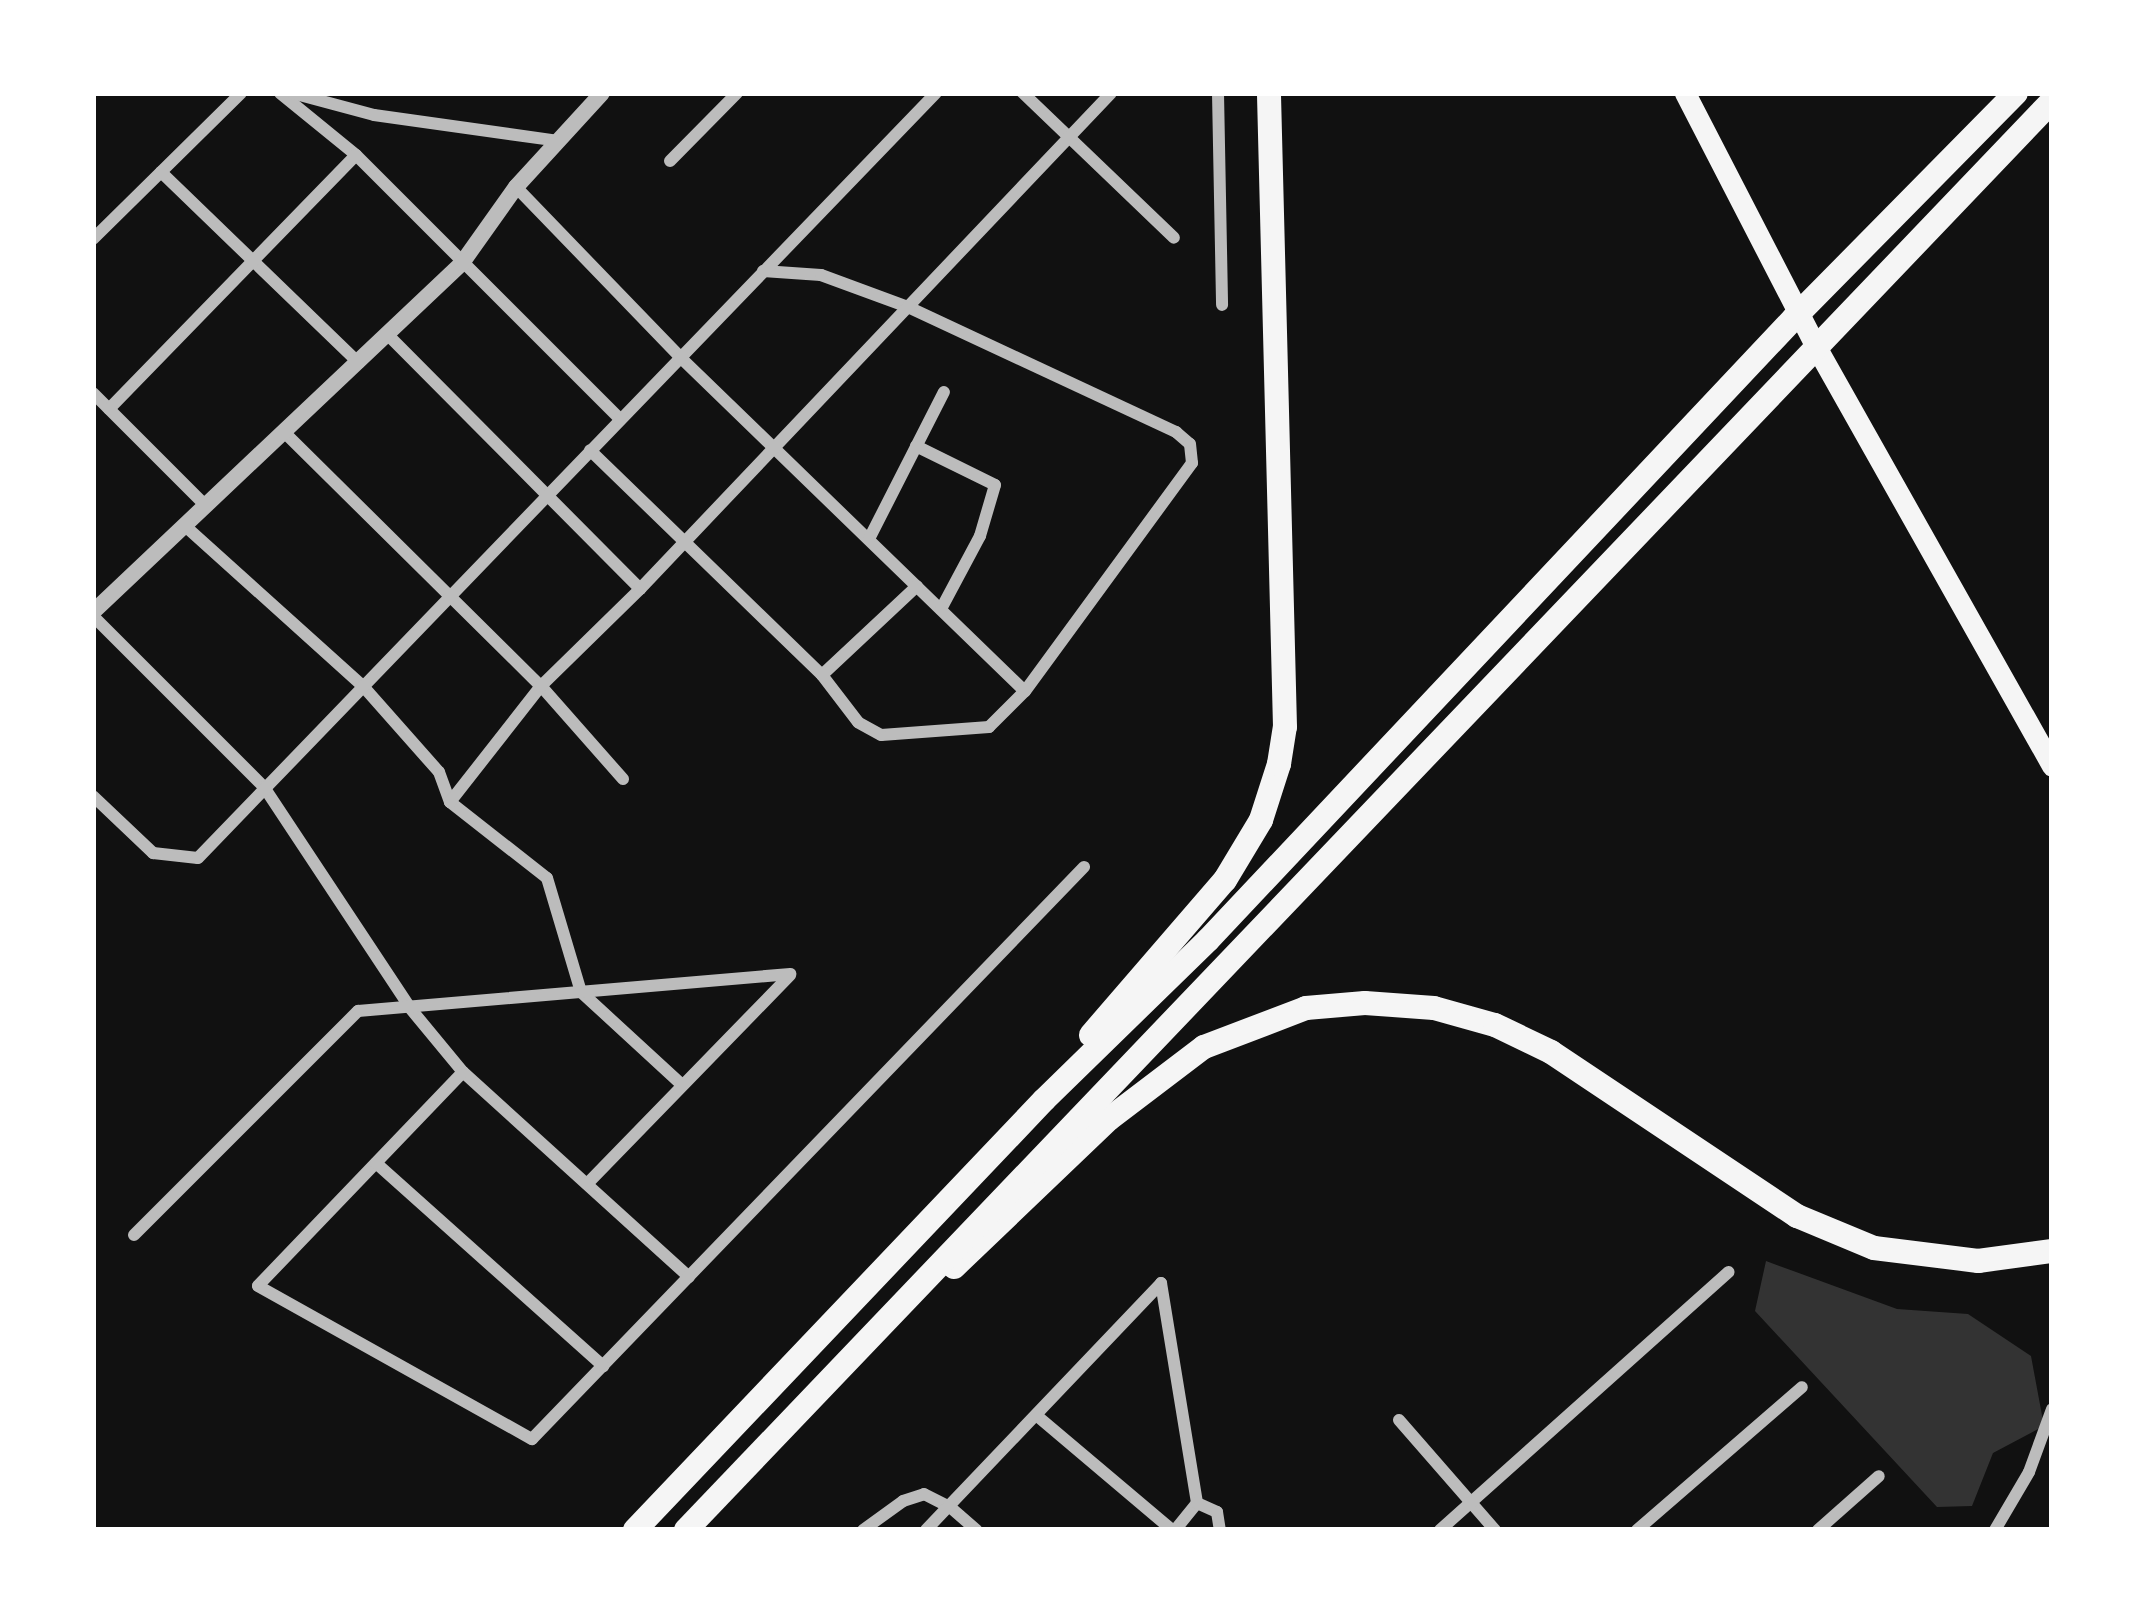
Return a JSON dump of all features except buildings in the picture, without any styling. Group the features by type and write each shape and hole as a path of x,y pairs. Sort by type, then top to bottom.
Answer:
{"highway":[{"path":"1044,1100 1106,1017 1225,880 1261,820 1279,764 1284,705 1269,93"},
{"path":"635,1530 1044,1100 1208,940 1794,318 2016,93"},
{"path":"686,1530 2052,101"},
{"path":"912,1294 956,1266 1109,1119 1204,1047 1306,1009 1365,1004 1434,1008 1495,1024 1551,1052 1797,1216 1874,1248 1978,1261 2052,1251"}],"main road":[{"path":"1684,93 1841,391 2052,766"}],"street":[{"path":"93,217 98,233 241,93"},
{"path":"280,93 356,155 620,419"},
{"path":"292,93 374,115 558,141"},
{"path":"97,609 462,263 516,187 602,93"},
{"path":"670,161 737,93"},
{"path":"93,796 153,853 198,858 936,93"},
{"path":"1023,93 1174,238"},
{"path":"450,802 541,686 640,589 1111,93"},
{"path":"1218,93 1222,305"},
{"path":"109,409 256,263 356,155"},
{"path":"161,172 359,363"},
{"path":"516,187 680,357 1025,691"},
{"path":"590,450 821,675 858,722 881,735 988,727 1025,691 1192,463 1190,444 1176,432 908,307 821,275 763,271"},
{"path":"388,335 640,589"},
{"path":"869,538 944,392"},
{"path":"93,393 205,505"},
{"path":"284,432 541,686 623,779"},
{"path":"916,446 995,485 980,536 940,610"},
{"path":"184,525 362,685 440,772 450,802 547,878 580,992 682,1085"},
{"path":"93,584 97,609 264,787 410,1008 463,1072 689,1277"},
{"path":"821,675 917,586"},
{"path":"463,1072 258,1286 532,1439 1084,867"},
{"path":"134,1235 358,1011 790,974 587,1184"},
{"path":"376,1162 603,1366"},
{"path":"1440,1530 1729,1272"},
{"path":"926,1530 1161,1283 1196,1503 1174,1530 1036,1415"},
{"path":"1637,1530 1802,1387"},
{"path":"1995,1530 2029,1472 2052,1409"},
{"path":"1399,1420 1496,1530"},
{"path":"1818,1530 1880,1476"},
{"path":"863,1530 903,1501 924,1494 950,1507 976,1530"},
{"path":"1196,1503 1216,1512 1220,1530"}],"shaded area":[{"path":"1766,1261 1897,1309 1968,1314 2031,1356 2044,1426 1993,1453 1972,1506 1937,1507 1755,1311"}]}
